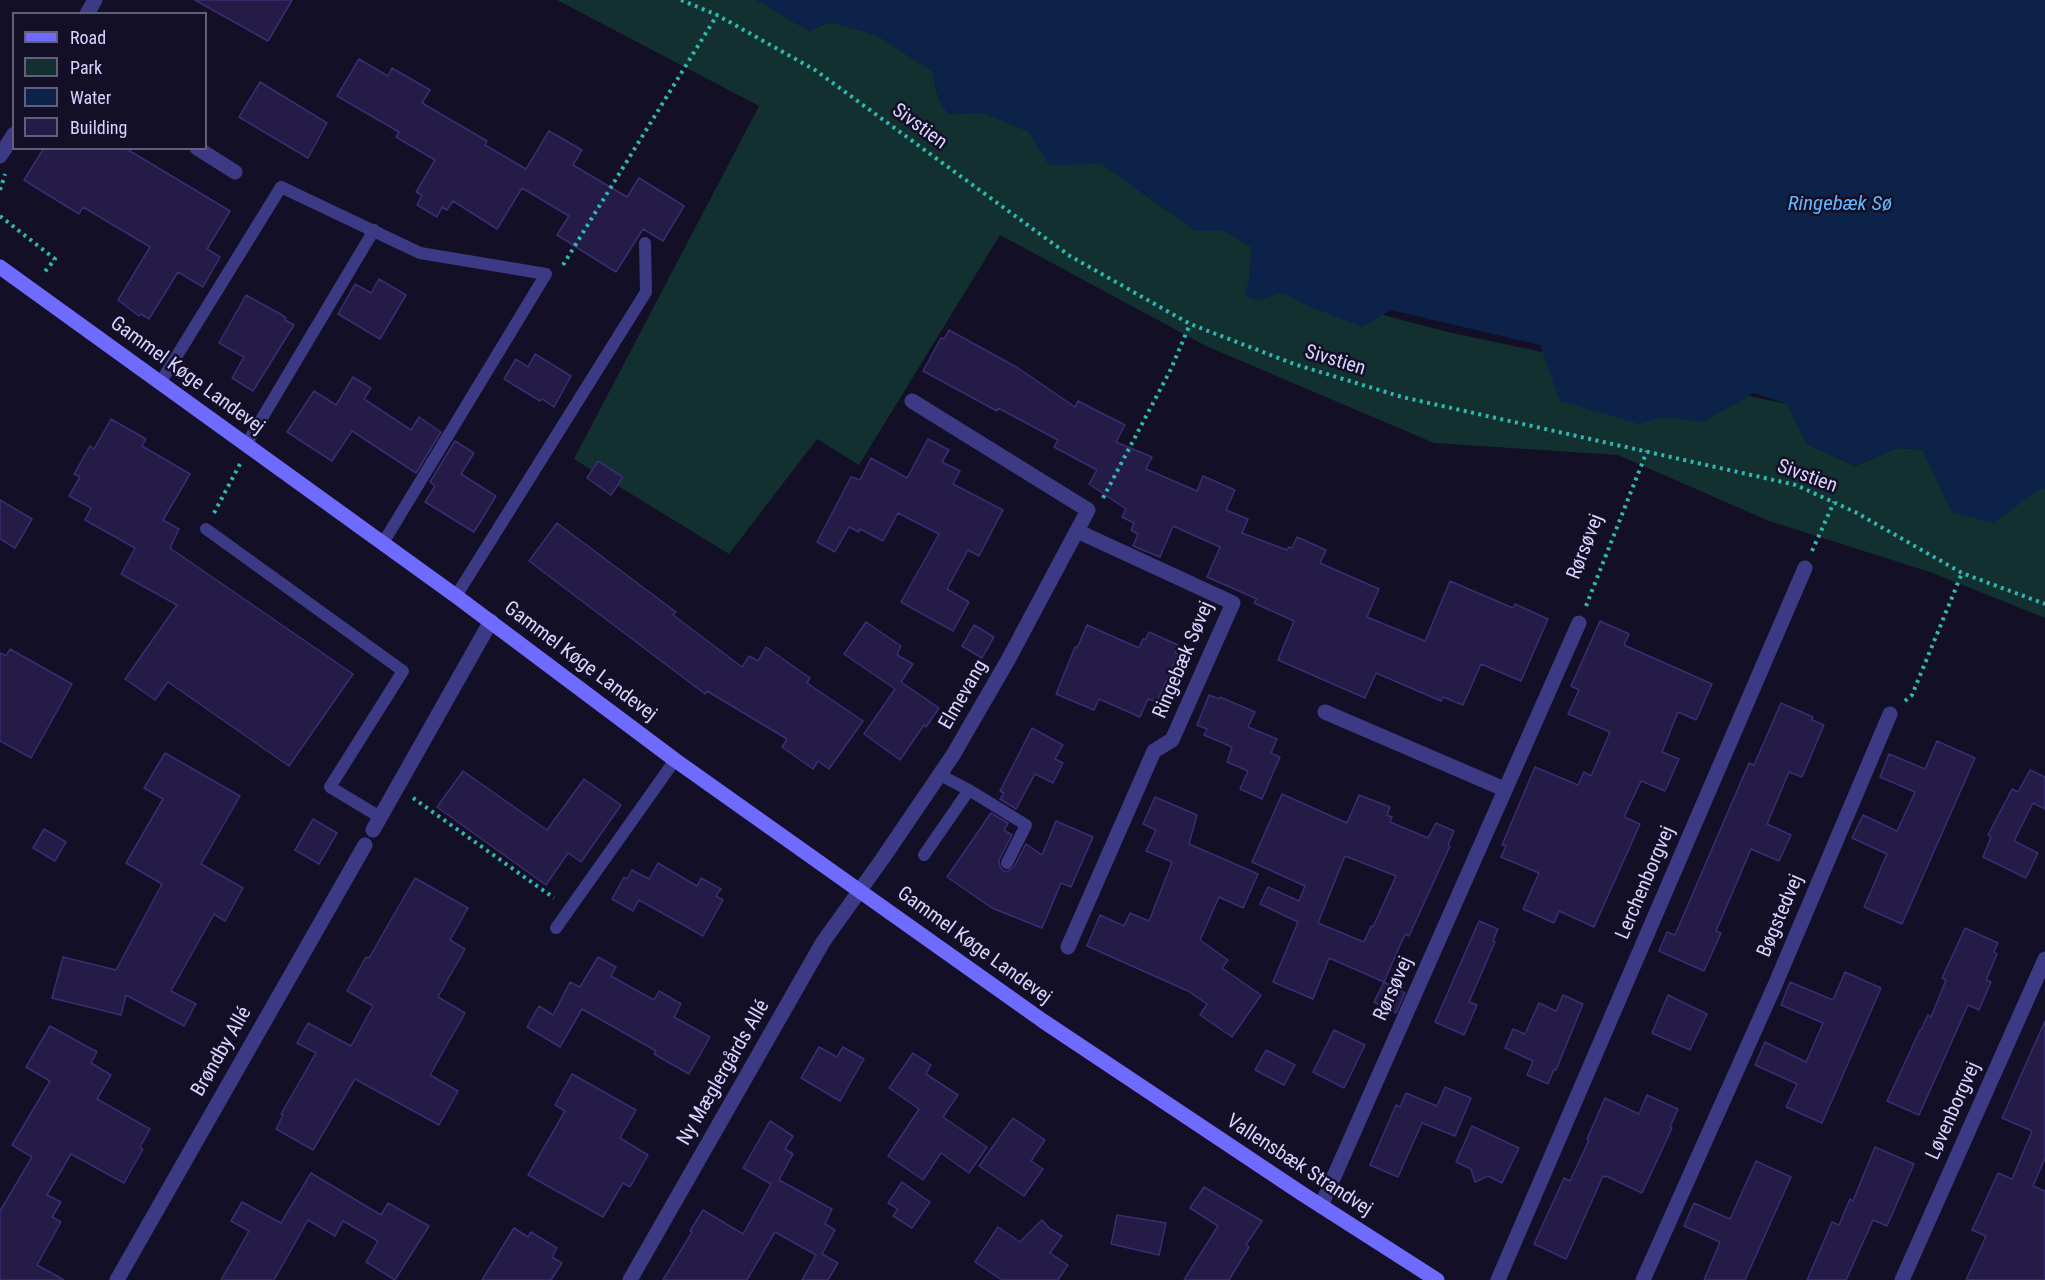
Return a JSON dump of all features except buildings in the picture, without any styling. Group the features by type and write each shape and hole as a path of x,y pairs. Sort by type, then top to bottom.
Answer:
{"main road":[{"name":"Gammel Køge Landevej","path":"0,267 491,621 675,760 1043,1021 1139,1086"},
{"name":"Vallensbæk Strandvej","path":"1139,1086 1437,1280"}],"street":[{"path":"0,156 12,137"},
{"path":"200,150 235,172"},
{"path":"912,401 1088,510"},
{"name":"Elmevang","path":"860,890 940,775 1008,660 1088,510"},
{"name":"Ringebæk Søvej","path":"1068,947 1154,751 1172,740 1233,603 1077,531"},
{"name":"Lerchenborgvej","path":"1498,1280 1804,568"},
{"path":"377,824 491,621"},
{"name":"Rørsøvej","path":"1322,1206 1579,623"},
{"path":"1325,712 1504,789"},
{"name":"Bøgstedvej","path":"1643,1280 1775,985 1890,714"},
{"name":"Brøndby Allé","path":"117,1280 364,845"},
{"name":"Ny Mæglergårds Allé","path":"630,1280 823,942 860,890"},
{"name":"Løvenborgvej","path":"1902,1280 2045,958"}],"lane":[{"path":"160,383 281,187 420,253 546,274 382,543"},
{"path":"248,446 374,230"},
{"path":"456,596 646,292 645,243"},
{"path":"206,528 403,671 330,787 377,824"},
{"path":"556,928 675,760"},
{"path":"940,775 1026,825 1007,863"},
{"path":"924,855 969,790"}],"path":[{"name":"Sivstien","path":"681,0 717,15 815,70 1070,256 1190,324 1294,364 1402,397 1796,485 1855,512 1962,573 2045,604"},
{"path":"0,216 55,259"},
{"path":"1088,510 1101,501 1170,369 1190,324"},
{"path":"206,528 248,446"},
{"name":"Rørsøvej","path":"1579,623 1647,451"},
{"path":"1804,568 1833,502"},
{"path":"1890,714 1912,695 1962,573"},
{"path":"397,787 569,909"}],"green space":[{"path":"557,0 757,0 809,31 830,22 877,35 932,71 939,100 949,114 982,112 1028,131 1049,164 1102,164 1196,231 1224,231 1252,247 1249,280 1448,332 1787,404 1807,444 1855,466 1897,448 1923,450 1952,512 2045,488 2045,618 1930,572 1769,521 1618,455 1434,443 1206,346 1000,235 859,465 817,439 729,554 574,459 759,106"}],"water":[{"name":"Ringebæk Sø","path":"757,0 2045,0 2045,488 2037,491 1993,523 1952,512 1923,450 1897,448 1855,466 1807,444 1787,404 1754,393 1703,422 1662,417 1639,424 1560,401 1540,345 1391,310 1362,327 1306,305 1283,293 1257,300 1244,296 1249,280 1252,247 1224,231 1196,231 1102,164 1049,165 1028,131 982,113 949,114 939,100 932,71 877,35 830,22 809,31"}]}
